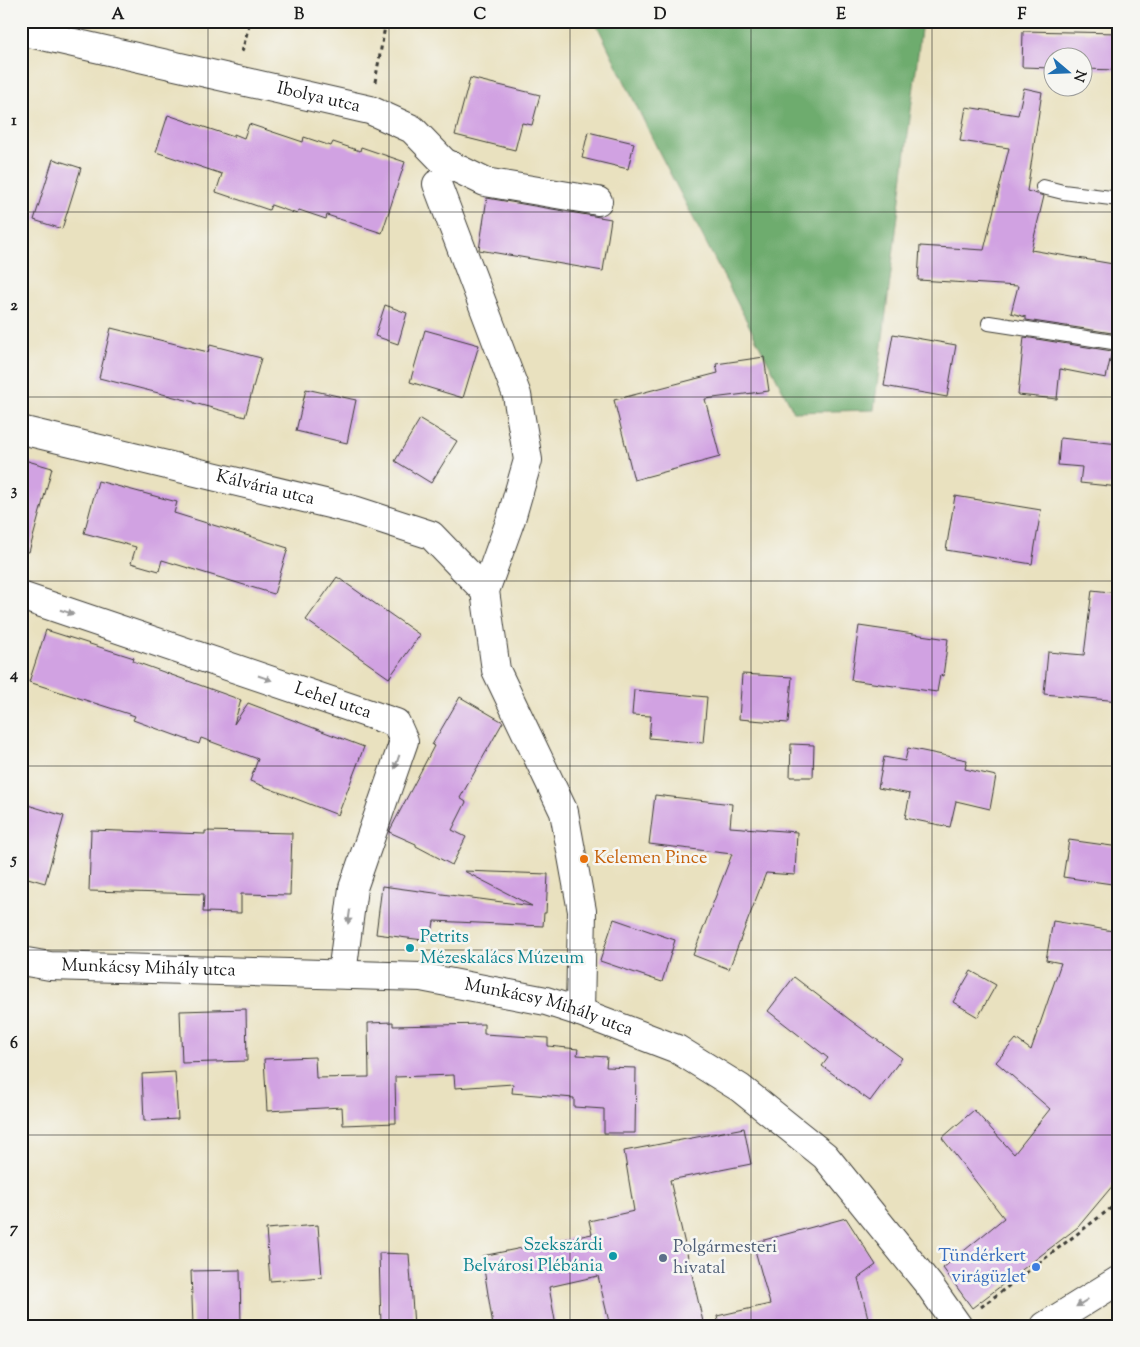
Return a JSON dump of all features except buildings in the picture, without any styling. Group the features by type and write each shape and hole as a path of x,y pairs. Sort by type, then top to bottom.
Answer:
{"street":[{"name":"Ibolya utca","path":"21,31 370,110 412,129 444,162 484,182 598,201"},
{"path":"437,184 517,395 528,460 511,519 485,592 496,670 564,812 582,912 580,1012"},
{"name":"Kálvária utca","path":"21,430 354,510 431,535 485,592"},
{"name":"Lehel utca","path":"21,596 396,724 404,741 353,888 342,974"},
{"name":"Munkácsy Mihály utca","path":"21,961 50,966 421,977 546,1001 677,1049 740,1088 825,1156 929,1285 958,1325"},
{"path":"1046,1326 1119,1280"}],"lane":[{"path":"1043,187 1063,192 1119,199"},
{"path":"989,323 1119,343"}],"path":[{"path":"370,110 386,21"},
{"path":"958,1325 1119,1202"}],"green space":[{"path":"595,21 922,21 874,410 794,412 660,154"}],"place":[{"name":"Kelemen Pince","path":"584,859"},
{"name":"Petrits Mézeskalács Múzeum","path":"410,948"},
{"name":"Szekszárdi Belvárosi Plébánia","path":"613,1256"},
{"name":"Polgármesteri hivatal","path":"663,1258"},
{"name":"Tündérkert virágüzlet","path":"1036,1267"}]}
